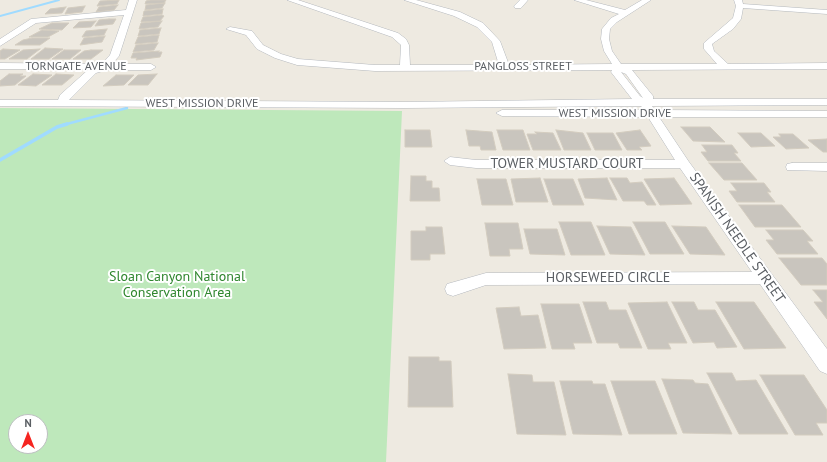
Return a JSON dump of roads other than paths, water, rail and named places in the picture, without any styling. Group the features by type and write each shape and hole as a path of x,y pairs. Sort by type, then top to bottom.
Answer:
{"street":[{"path":"63,103 76,97 105,71 104,67 114,56 133,0"},
{"path":"291,0 395,35 403,41 405,45 405,68"},
{"path":"408,0 457,14 480,25 496,41 505,67"},
{"path":"518,6 524,0"},
{"path":"578,0 626,13"},
{"path":"618,67 606,45 605,34 611,23 648,0"},
{"path":"725,66 708,49 708,43 737,19 739,3 827,12"},
{"path":"814,11 827,21"},
{"path":"0,43 34,21 129,12"},
{"name":"PANGLOSS STREET","path":"230,29 244,31 252,36 260,47 286,59 318,64 405,68 827,66"},
{"name":"TORNGATE AVENUE","path":"0,66 151,67"},
{"name":"SPANISH NEEDLE STREET","path":"618,67 616,72 636,98 648,108 684,164 827,366"},
{"name":"WEST MISSION DRIVE","path":"0,103 404,105 534,114 648,108 827,102"},
{"name":"WEST MISSION DRIVE","path":"648,108 827,114"},
{"name":"TOWER MUSTARD COURT","path":"450,160 476,164 684,164"},
{"path":"792,167 827,167"},
{"name":"HORSEWEED CIRCLE","path":"453,289 486,279 765,278"}],"waterway":[{"path":"0,16 59,0"},
{"path":"63,125 127,108"},
{"path":"0,160 57,127 67,124"}],"park label":[{"name":"Sloan Canyon National Conservation Area","path":"177,286"}]}
